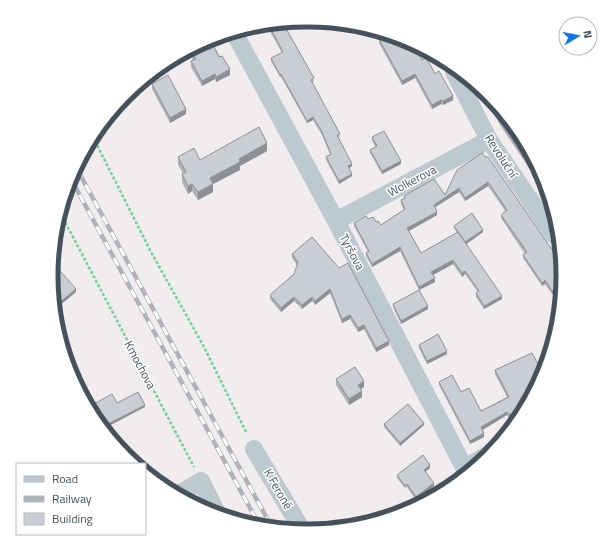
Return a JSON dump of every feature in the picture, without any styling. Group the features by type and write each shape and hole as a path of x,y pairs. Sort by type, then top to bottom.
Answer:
{"street":[{"name":"Tyršova","path":"237,37 336,221 464,468"},
{"name":"Revoluční","path":"457,77 489,140 552,231"},
{"name":"Wolkerova","path":"336,221 489,140"},
{"name":"K Feroně","path":"254,449 298,523"},
{"path":"184,491 202,481 214,506"}],"path":[{"path":"96,144 151,252 204,346 254,449"},
{"name":"Kmochova","path":"65,221 202,481"}],"building":[{"path":"286,28 314,78 311,80 340,134 337,135 352,164 348,166 352,174 339,181 326,157 331,154 322,132 313,117 307,121 271,58 283,52 271,30"},
{"path":"379,39 387,40 417,53 422,60 426,58 435,74 439,71 453,96 432,105 415,74 402,81"},
{"path":"213,46 219,57 222,56 230,69 216,77 215,74 202,81 191,61 196,59 193,55"},
{"path":"168,75 186,109 170,118 152,84"},
{"path":"495,113 514,137 529,165"},
{"path":"259,127 267,143 239,159 240,162 210,178 213,184 198,192 192,184 188,186 182,174 186,172 178,157 194,148 200,160"},
{"path":"384,131 401,161 382,171 370,150 377,146 372,137"},
{"path":"482,153 485,157 488,157 554,253 555,289 552,291 545,280 542,283 523,255 527,252 501,215 507,210 488,182 465,198 459,188 434,205 437,212 407,228 421,253 458,232 502,296 484,306 476,293 479,291 465,271 462,273 453,260 431,272 435,278 419,287 400,247 372,264 366,253 369,251 354,223 366,216 368,219 373,217 376,222 378,221 381,225 405,209 401,200 405,198 404,196 434,179 445,195 457,170"},
{"path":"472,213 483,230 465,242 454,226"},
{"path":"312,237 339,268 348,263 389,341 376,348 364,325 358,328 350,315 342,319 330,289 315,301 312,297 302,305 294,297 281,308 270,295 294,274 298,262 292,254"},
{"path":"58,269 76,289 60,302"},
{"path":"419,290 428,306 401,321 393,304"},
{"path":"438,334 447,351 427,361 419,345"},
{"path":"532,353 539,365 515,412 509,415 507,412 481,427 484,433 470,441 439,382 452,375 461,392 469,388 481,411 509,397 495,370"},
{"path":"355,367 364,381 358,385 362,391 349,399 336,379"},
{"path":"138,392 145,405 108,424 94,404 112,394 117,403"},
{"path":"408,404 424,423 400,443 384,424"},
{"path":"423,455 430,465 424,470 434,483 416,497 407,484 405,486 397,475"}],"railway":[{"path":"80,174 268,521"},
{"path":"75,186 256,518"}]}
